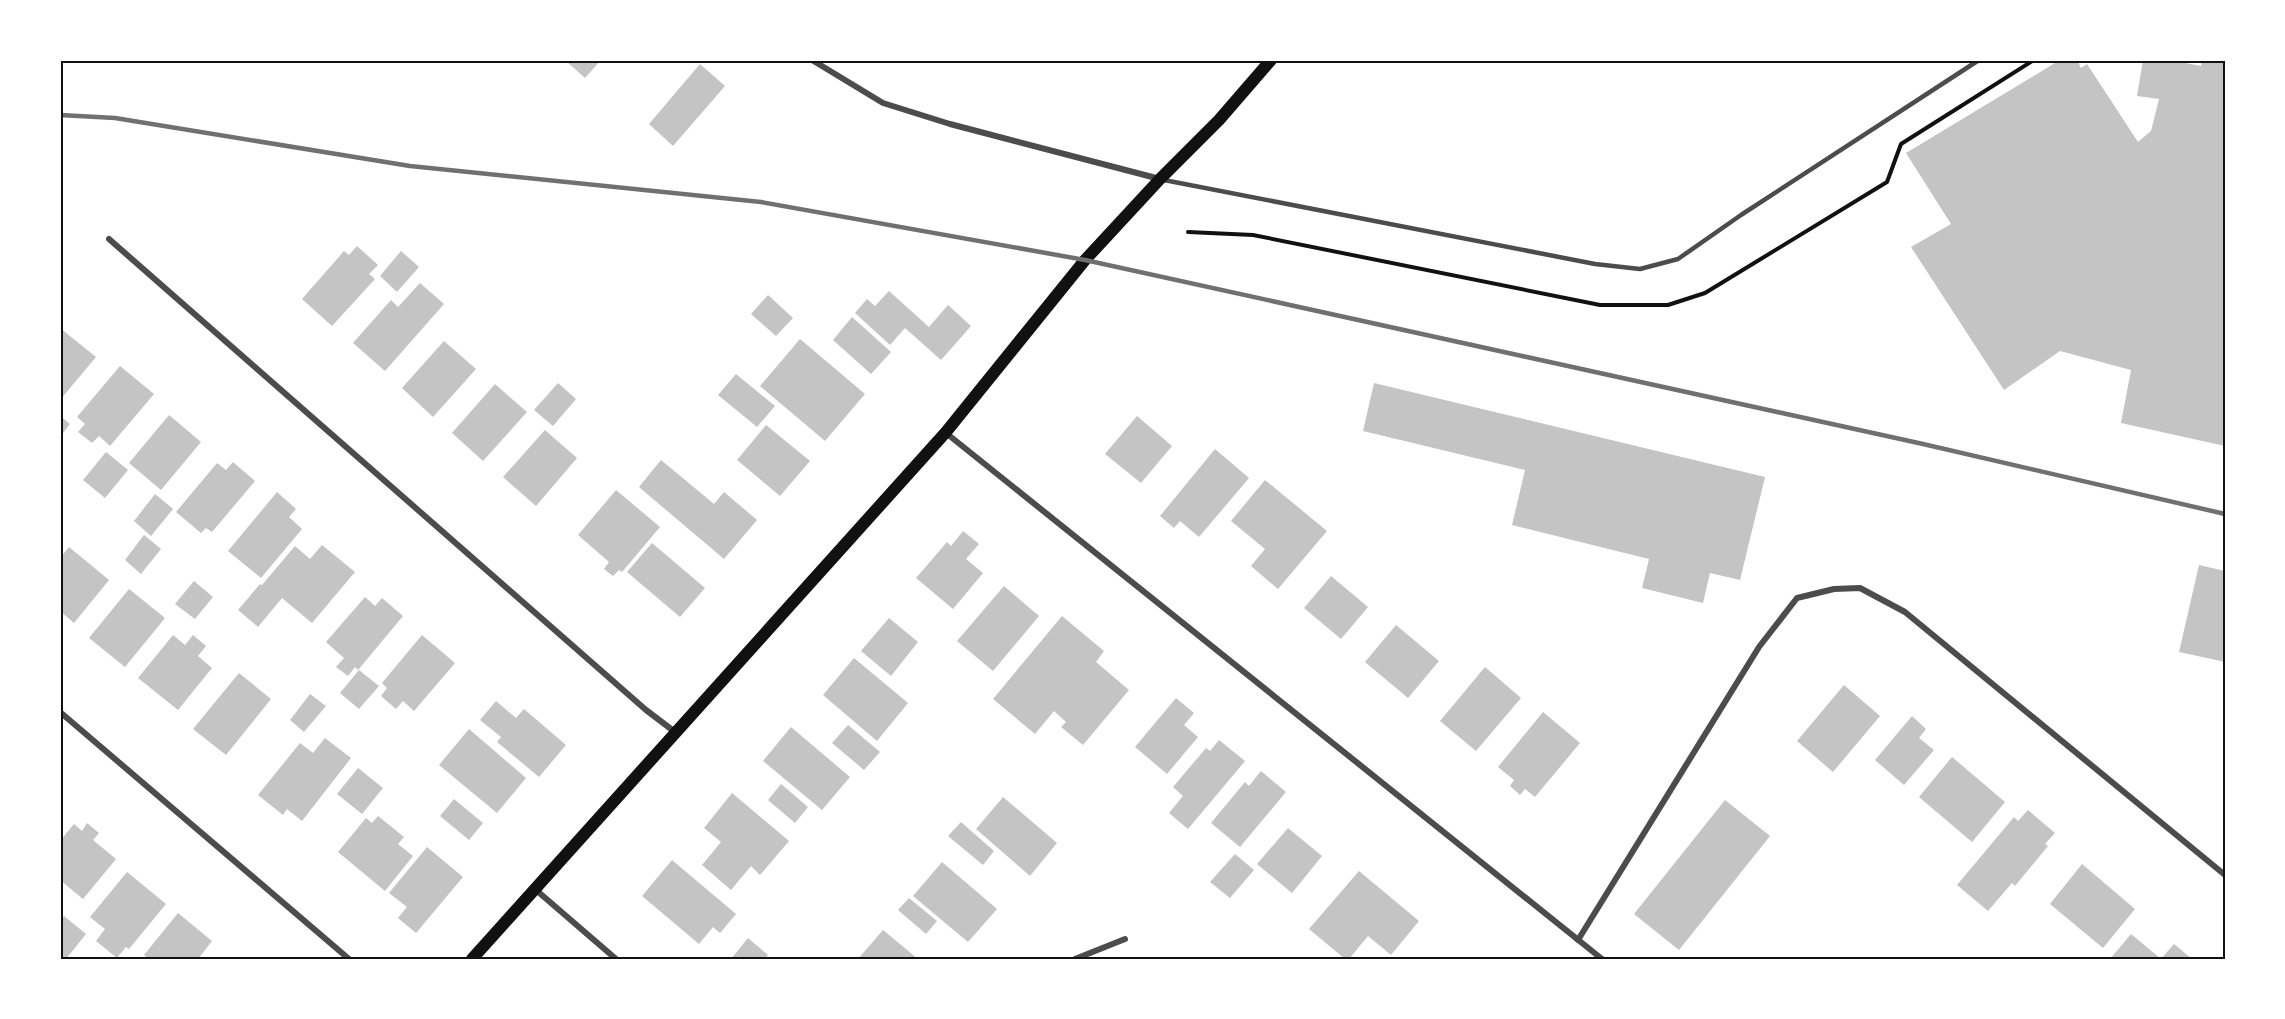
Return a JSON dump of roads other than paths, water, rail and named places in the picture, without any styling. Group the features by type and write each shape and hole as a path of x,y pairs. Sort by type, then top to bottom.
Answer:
{"main road":[{"path":"472,959 946,432 1085,260 1160,179 1219,120 1271,60"}],"street":[{"path":"812,60 883,103 950,124 1160,179"},
{"path":"110,239 646,710 675,732"},
{"path":"946,432 1602,959"},
{"path":"1578,940 1759,647 1797,598 1834,589 1860,588 1905,612 2225,875"},
{"path":"60,712 349,959"},
{"path":"536,890 616,959"},
{"path":"1075,959 1125,939"}],"lane":[{"path":"1160,179 1595,264 1640,269 1678,259 1741,215 1979,60"}],"railway":[{"path":"60,115 115,118 410,166 761,202 1085,260 1923,444 2225,514"}]}
